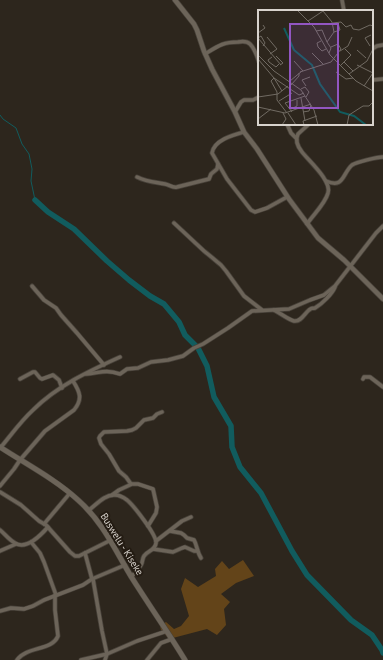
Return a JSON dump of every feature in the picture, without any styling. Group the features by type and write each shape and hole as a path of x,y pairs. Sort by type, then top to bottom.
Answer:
{"main road":[{"name":"Buswelu - Kiseke","path":"0,447 46,475 89,510 111,540 131,577 185,660"}],"street":[{"path":"175,0 179,3 198,30 205,54 244,132 257,149 287,197 318,238 350,266 383,299"},
{"path":"342,0 344,10"},
{"path":"205,54 221,44 229,42 248,42 252,45 258,60"},
{"path":"373,48 376,46 383,45"},
{"path":"373,80 383,79"},
{"path":"235,112 240,102 244,100 253,100 258,98"},
{"path":"287,125 296,138 299,148 325,178 328,186 328,193 324,201 307,224"},
{"path":"296,138 298,134 308,125"},
{"path":"244,132 234,134 215,145 212,153 218,164 252,211 256,212 267,208 287,197"},
{"path":"326,181 331,183 339,182 354,164 383,157"},
{"path":"137,177 147,182 166,184 174,188 209,179 211,174 217,169 218,164"},
{"path":"174,223 204,251 210,254 226,271 244,296 262,310"},
{"path":"271,309 290,320 297,321 309,310 323,302 332,293 335,286 353,262 383,226"},
{"path":"32,286 44,300 56,308 61,316 77,332 104,365"},
{"path":"86,374 104,371 122,373 128,369 138,368 151,362 174,359 183,356 252,311 289,309 321,297 335,286"},
{"path":"0,447 32,410 46,398 73,381 120,358"},
{"path":"20,379 33,372 35,372 42,379 53,375 58,380 62,388"},
{"path":"363,379 364,377 370,377 383,387"},
{"path":"0,486 45,431 77,407 80,398 79,391 73,381"},
{"path":"130,484 126,477 119,471 101,444 99,438 104,432 132,430 144,420 153,418 162,412"},
{"path":"89,510 104,498 130,484 152,488 157,507 156,513 148,526"},
{"path":"0,492 21,505 39,521 46,525 75,556 79,556 111,540"},
{"path":"0,551 16,544 31,542 42,533 46,525 70,493"},
{"path":"111,495 123,497 127,500 156,537 154,548 145,555 141,565 131,577"},
{"path":"156,541 191,516"},
{"path":"0,530 16,544"},
{"path":"170,531 181,533 187,538 194,540 201,558"},
{"path":"17,660 22,655 37,648 50,645 58,636 55,595 40,553 31,542"},
{"path":"153,549 173,552 185,547 197,551"},
{"path":"85,553 93,579 107,654 105,660"},
{"path":"0,611 11,608 27,608 55,595 83,585 125,565"},
{"path":"81,660 107,654 137,641 167,631"},
{"path":"147,660 161,643 172,639"}],"shaded area":[{"path":"243,560 254,576 236,583 221,594 230,602 224,609 226,625 217,635 207,629 169,639 161,630 160,626 166,622 174,629 181,626 189,616 181,589 185,578 198,587 216,576 215,569 222,561 229,569"}],"waterway":[{"path":"0,115 3,119 16,128 22,144 29,154 32,169 31,181 35,200"},
{"path":"35,200 48,212 74,229 129,280 150,296 164,304 179,322 185,335 198,348 207,366 214,397 231,426 232,447 240,467 261,493 292,551 307,575 351,620 372,635 383,653"}]}
